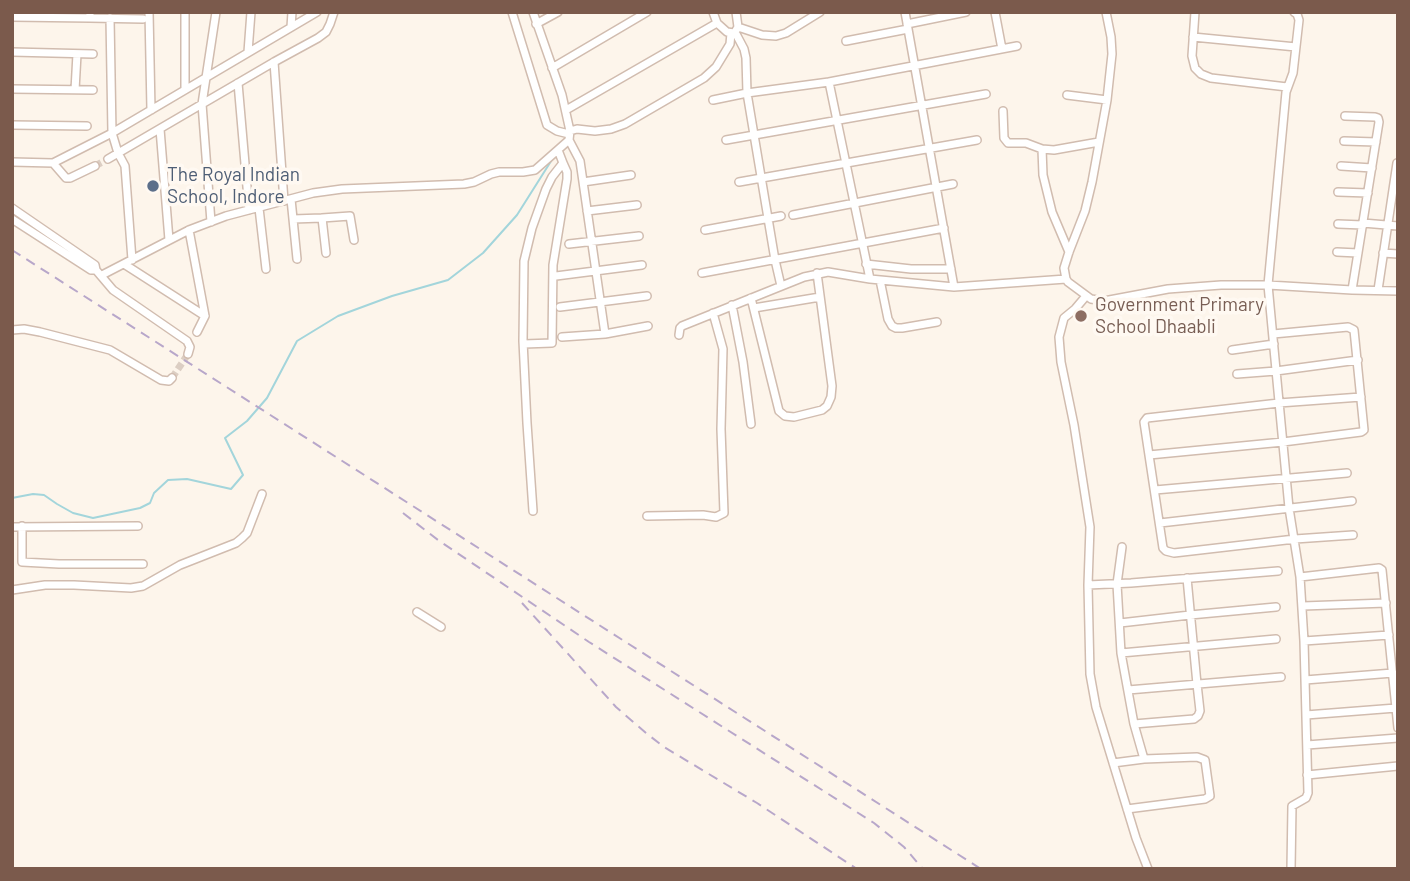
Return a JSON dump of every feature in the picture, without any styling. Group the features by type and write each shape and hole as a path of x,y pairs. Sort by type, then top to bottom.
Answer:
{"street":[{"path":"149,12 151,110"},
{"path":"185,12 185,89"},
{"path":"211,222 202,104 216,12"},
{"path":"248,52 251,12"},
{"path":"291,27 292,12"},
{"path":"12,162 53,163 112,133 317,12"},
{"path":"108,159 318,38 326,32 334,12"},
{"path":"512,12 547,125 573,144"},
{"path":"533,12 566,110 583,182 605,334"},
{"path":"536,24 558,12"},
{"path":"552,68 647,12"},
{"path":"713,12 717,23 727,33 735,31 776,36 786,33 820,12"},
{"path":"533,511 524,344 524,261 546,189 561,158 573,144 577,129 595,131 625,124 704,78 716,67 735,31 736,12"},
{"path":"905,12 954,287"},
{"path":"846,41 966,12"},
{"path":"995,12 1002,49"},
{"path":"1106,12 1112,54 1107,100 1093,182 1064,268 1068,282 1097,301 1168,289 1221,285 1398,291"},
{"path":"1195,12 1192,56 1195,68 1200,74 1287,89"},
{"path":"1291,869 1291,809 1307,796 1303,606 1289,508 1268,285 1287,89 1293,73 1299,20 1294,12"},
{"path":"12,18 90,15 143,19"},
{"path":"110,18 112,133 125,166 128,262"},
{"path":"566,110 717,23"},
{"path":"735,31 746,58 747,93 753,136 781,286"},
{"path":"1193,37 1296,47"},
{"path":"713,100 829,82 1017,46"},
{"path":"12,52 93,54"},
{"path":"75,90 77,54"},
{"path":"274,62 297,259"},
{"path":"829,82 870,279"},
{"path":"238,83 249,210"},
{"path":"12,89 93,90"},
{"path":"726,140 986,94"},
{"path":"1067,95 1107,100"},
{"path":"1003,111 1003,133 1008,143 1054,150 1099,142"},
{"path":"1345,116 1378,118 1352,290"},
{"path":"12,125 87,126"},
{"path":"160,129 169,240"},
{"path":"739,182 976,140"},
{"path":"1344,141 1376,142"},
{"path":"12,219 99,273 128,262 189,230 249,210 342,189 464,184 499,172 536,170 561,158 573,144"},
{"path":"1042,149 1043,175 1052,212 1069,252"},
{"path":"524,344 552,343 553,265 567,179 561,158"},
{"path":"53,163 66,178 95,166"},
{"path":"1378,290 1387,226 1394,202 1396,163"},
{"path":"1341,166 1372,168"},
{"path":"583,182 631,175"},
{"path":"793,215 953,184"},
{"path":"1338,192 1368,193"},
{"path":"587,211 636,205"},
{"path":"12,208 95,265 113,290 187,341 190,347 188,355"},
{"path":"259,208 266,270"},
{"path":"293,219 350,216 354,240"},
{"path":"705,230 781,216"},
{"path":"322,218 326,253"},
{"path":"1338,224 1398,226"},
{"path":"702,273 944,228"},
{"path":"189,230 205,316 197,331"},
{"path":"569,244 639,236"},
{"path":"1337,253 1358,253"},
{"path":"1383,253 1398,254"},
{"path":"128,262 205,316"},
{"path":"866,264 911,269 951,269"},
{"path":"556,276 642,265"},
{"path":"680,335 682,326 817,274 836,273 954,287 1066,279"},
{"path":"751,298 779,411 785,416 794,417 822,410 831,397 832,386 817,274"},
{"path":"880,280 888,319 892,326 902,328 937,322"},
{"path":"560,307 647,296"},
{"path":"1086,296 1076,309 1064,318 1059,337 1090,527 1090,674 1096,707 1148,869"},
{"path":"754,308 820,297"},
{"path":"732,305 751,424"},
{"path":"646,516 716,517 724,513 721,429 723,349 713,313"},
{"path":"12,321 24,329"},
{"path":"562,337 605,334 648,326"},
{"path":"1149,455 1283,442 1364,430 1354,331 1349,327 1273,334"},
{"path":"12,330 24,329 110,350 161,380 169,381 172,377"},
{"path":"1232,349 1274,344"},
{"path":"1237,374 1358,360"},
{"path":"1353,535 1174,553 1166,551 1163,548 1144,422 1147,418 1362,397"},
{"path":"1155,490 1347,473"},
{"path":"12,590 44,585 131,588 144,586 180,565 236,543 247,533 262,494"},
{"path":"1160,523 1352,501"},
{"path":"22,526 22,562"},
{"path":"12,527 138,526"},
{"path":"1122,547 1117,583 1121,653 1134,724 1144,760"},
{"path":"12,562 143,564"},
{"path":"1300,577 1379,568 1382,570 1398,727"},
{"path":"1088,585 1278,571"},
{"path":"1134,724 1194,719 1200,711 1186,578"},
{"path":"1303,606 1386,603"},
{"path":"1120,623 1276,607"},
{"path":"417,612 441,627"},
{"path":"1304,641 1389,635"},
{"path":"1121,653 1276,639"},
{"path":"1305,680 1393,673"},
{"path":"1128,690 1281,677"},
{"path":"1306,715 1396,708"},
{"path":"1307,745 1398,738"},
{"path":"1113,764 1202,757 1205,760 1210,796 1205,799 1127,809"},
{"path":"1307,775 1398,766"}],"waterway":[{"path":"12,498 44,495 73,513 93,518 140,508 150,503 154,493 168,480 187,479 231,489 243,475 225,438 247,421 267,398 297,341 338,316 392,296 448,280 483,253 517,215 553,158"}],"tunnel":[{"path":"95,166 108,159"},
{"path":"172,378 188,354"}],"railway":[{"path":"12,250 981,869"},
{"path":"403,513 438,540 589,642 874,823 904,847 923,869"},
{"path":"522,603 616,707 646,733 857,869"}],"place":[{"name":"The Royal Indian School, Indore","path":"153,186"},
{"name":"Government Primary School Dhaabli","path":"1081,316"}]}
